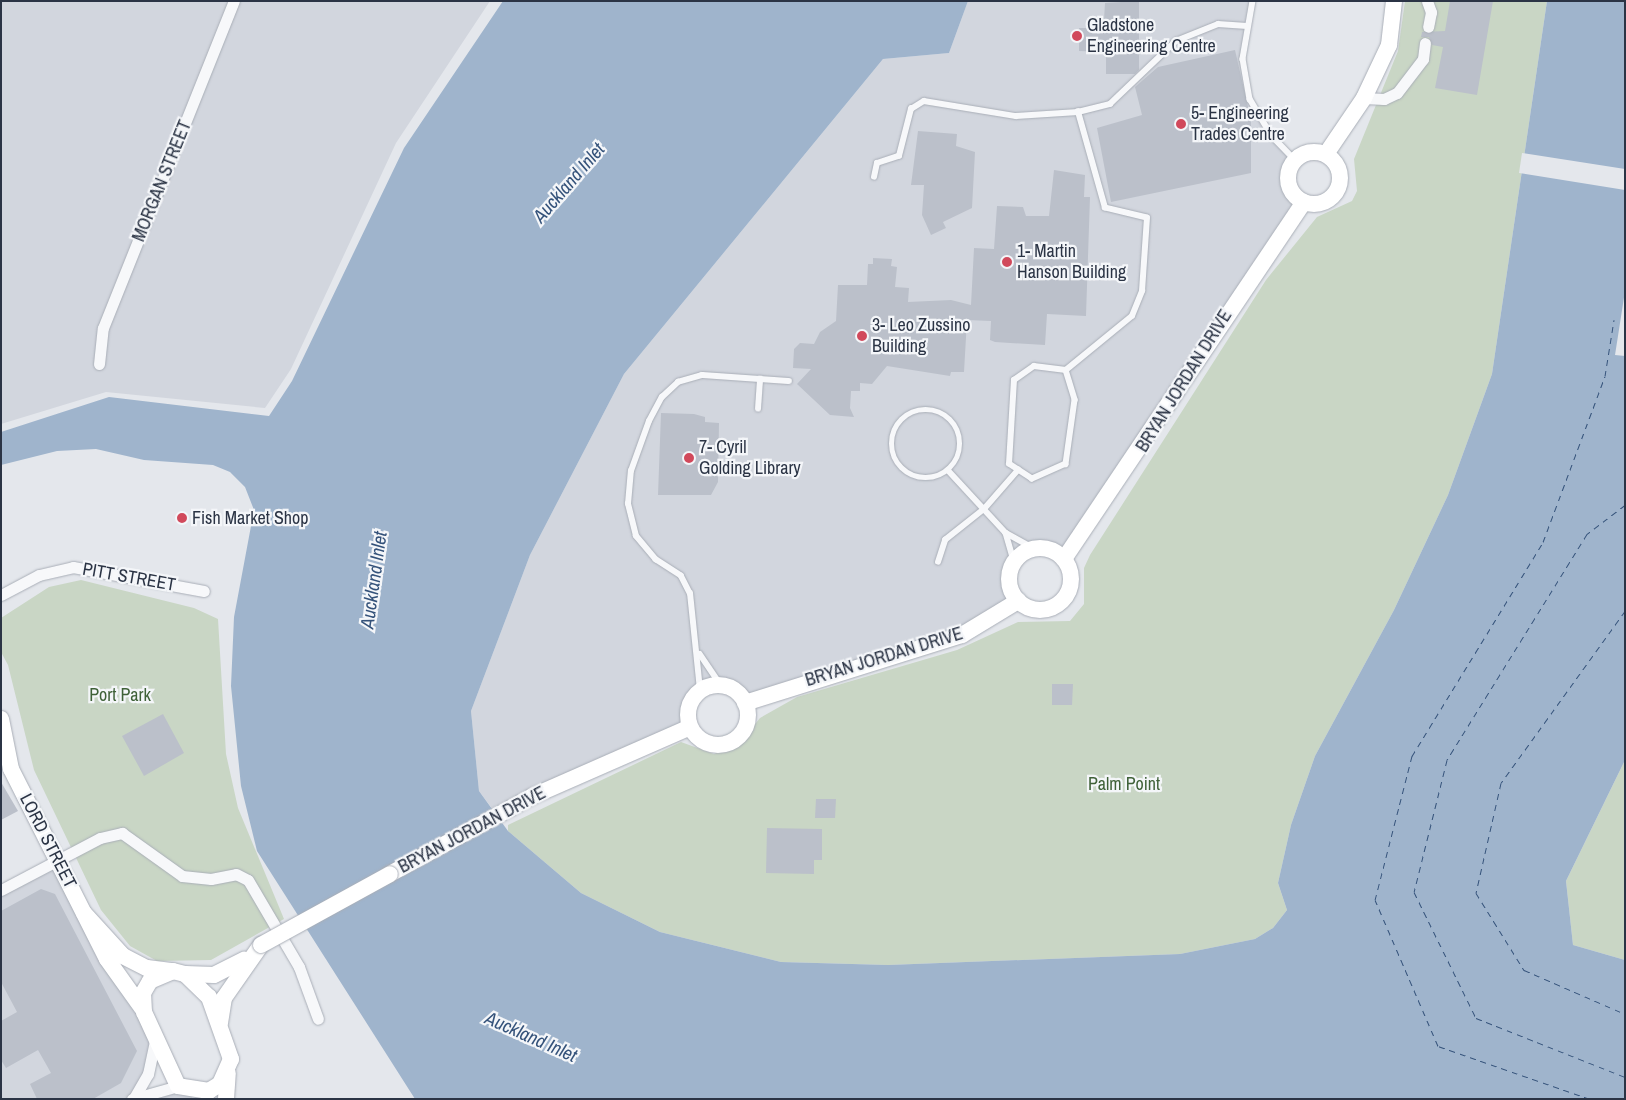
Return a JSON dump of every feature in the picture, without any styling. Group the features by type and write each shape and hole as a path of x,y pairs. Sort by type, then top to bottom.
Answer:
{"main road":[{"path":"1326,154 1364,98 1389,45 1394,1"},
{"path":"1310,152 1326,154 1338,168 1339,186 1321,203 1304,202 1290,188 1288,178 1295,160 1310,152"},
{"name":"BRYAN JORDAN DRIVE","path":"1064,559 1304,202"},
{"path":"1033,548 1050,550 1064,559 1070,585 1063,600 1035,610 1018,601 1008,582 1014,560 1033,548"},
{"name":"BRYAN JORDAN DRIVE","path":"745,703 962,635 1018,601"},
{"path":"721,685 740,694 748,713 742,733 725,744 704,742 690,727 689,707 700,690 721,685"},
{"name":"LORD STREET","path":"1,719 6,764 58,860 108,959 144,1012"},
{"name":"BRYAN JORDAN DRIVE","path":"179,973 214,975 233,969 261,945 532,796 690,727"},
{"name":"LORD STREET","path":"84,913 124,956 147,968 179,973"},
{"name":"BRYAN JORDAN DRIVE","path":"219,1026 224,998 261,945"},
{"path":"226,1099 231,1059 209,997 179,973 150,981 143,993 144,1012 155,1041 187,1091 209,1091 228,1071"}],"street":[{"name":"MORGAN STREET","path":"99,364 103,328 234,1"},
{"path":"1426,1 1431,12 1428,27"},
{"path":"1364,98 1384,99 1410,82 1423,59 1425,43"},
{"name":"PITT STREET","path":"1,596 38,575 73,567 204,591"},
{"path":"1,890 100,838 122,833 182,876 211,879 236,874 248,880 299,967 318,1019"},
{"path":"133,1098 148,1074 155,1041"},
{"path":"133,1098 187,1091"}],"lane":[{"path":"1253,1 1246,26 1243,58 1250,99 1272,136 1295,160"},
{"path":"874,177 877,163 899,156 911,109 924,100 1016,116 1078,112 1110,104 1176,41 1218,24 1246,26"},
{"path":"1066,370 1074,400 1066,464 1032,479 1009,464 1014,380 1034,366 1066,370 1132,316 1142,291 1147,218 1105,208 1078,112"},
{"path":"700,690 698,652 690,622 690,594 681,576 656,560 636,536 628,504 631,471 649,421 662,397 678,382 702,375 789,381"},
{"path":"758,409 760,379"},
{"path":"933,411 956,427 960,450 948,470 923,478 900,465 893,434 906,416 933,411"},
{"path":"948,470 1006,533 1033,548"},
{"path":"938,562 945,540 984,509 1018,470"},
{"path":"1006,533 1014,560"},
{"path":"698,652 721,685"}],"shaded area":[{"path":"1,1 490,1 396,143 291,369 265,408 106,392 1,424"},
{"path":"968,1 1253,1 1243,58 1250,99 1272,136 1295,160 1288,178 1296,196 1304,202 1064,559 1045,548 1033,548 1014,561 1008,582 1018,601 984,624 745,703 731,688 710,686 689,707 690,727 497,815 479,791 471,711 530,555 624,374 883,59 949,53"},
{"path":"58,859 160,1053 134,1097 187,1089 193,1099 1,1099 1,890"}],"green space":[{"name":"Palm Point","path":"1405,1 1547,1 1492,374 1448,495 1394,610 1315,756 1291,825 1278,883 1287,910 1273,928 1255,939 1180,954 888,965 781,962 660,932 581,893 508,831 508,825 681,742 714,754 739,744 760,718 797,697 957,650 1018,622 1070,621 1084,604 1084,568 1090,555 1266,280 1317,217 1352,201 1357,191 1354,159 1398,51"},
{"name":"Port Park","path":"81,580 194,608 218,619 226,754 238,808 284,919 211,960 157,961 130,946 101,910 34,770 8,665 1,652 1,618 49,587"},
{"path":"1625,760 1625,960 1573,945 1566,881"}],"water":[{"name":"Auckland Inlet","path":"503,1 968,1 949,53 883,59 624,374 530,555 471,711 479,791 508,831 581,893 660,932 781,962 888,965 1180,954 1255,939 1273,928 1287,910 1278,883 1291,825 1315,756 1394,610 1448,495 1492,374 1547,1 1625,1 1625,760 1566,881 1573,945 1625,960 1625,1099 415,1099 257,851 241,786 231,686 234,617 254,510 245,487 230,472 213,465 144,460 96,449 57,451 1,465 1,432 109,397 269,416 292,381 404,148"}],"pier":[{"path":"1522,153 1625,169 1625,190 1519,173"},
{"path":"1625,291 1625,356 1615,355"}],"building":[{"path":"1139,1 1139,70 1135,74 1106,74 1106,52 1079,51 1079,28 1088,28 1088,19 1104,20 1105,3"},
{"path":"1450,1 1493,1 1477,95 1435,88 1443,47 1432,45 1429,37 1421,37 1422,32 1445,31"},
{"name":"5- Engineering Trades Centre","path":"1235,50 1251,120 1251,173 1111,202 1097,128 1142,115 1135,87 1158,67"},
{"path":"918,131 957,134 956,146 975,152 972,208 943,222 946,228 931,235 922,215 924,185 911,185"},
{"path":"1054,170 1085,175 1084,197 1090,197 1086,316 1047,314 1045,345 995,342 990,340 991,321 967,320 964,372 951,372 950,376 887,366 872,384 860,383 860,391 851,391 850,408 854,417 830,415 797,384 811,369 793,368 794,349 800,343 814,344 820,332 836,321 838,285 867,285 868,264 873,264 873,258 892,259 891,266 897,267 895,287 909,288 908,302 951,300 971,305 974,248 994,249 997,206 1023,207 1026,216 1049,216"},
{"name":"7- Cyril Golding Library","path":"661,413 694,414 705,417 705,422 719,423 718,482 711,495 658,495"},
{"path":"1052,684 1073,684 1072,705 1052,705"},
{"path":"163,714 184,753 144,776 122,736"},
{"path":"1,782 18,811 1,820"},
{"path":"816,799 836,799 835,818 815,818"},
{"path":"767,828 822,829 822,860 814,860 814,874 766,873"},
{"path":"41,889 55,894 137,1051 121,1083 93,1099 37,1099 30,1084 51,1073 38,1050 6,1068 1,1060 1,1021 17,1012 1,982 1,911"}],"ferry route":[{"path":"1590,1099 1438,1046 1375,900 1412,756 1543,542 1605,376 1614,320"},
{"path":"1625,505 1587,534 1447,760 1414,892 1476,1018 1625,1077"},
{"path":"1625,611 1501,783 1476,893 1524,970 1625,1014"}],"place":[{"name":"Gladstone Engineering Centre","path":"1077,36"},
{"name":"5- Engineering Trades Centre","path":"1181,124"},
{"name":"1- Martin Hanson Building","path":"1007,262"},
{"name":"3- Leo Zussino Building","path":"862,336"},
{"name":"7- Cyril Golding Library","path":"689,458"},
{"name":"Fish Market Shop","path":"182,518"}]}
